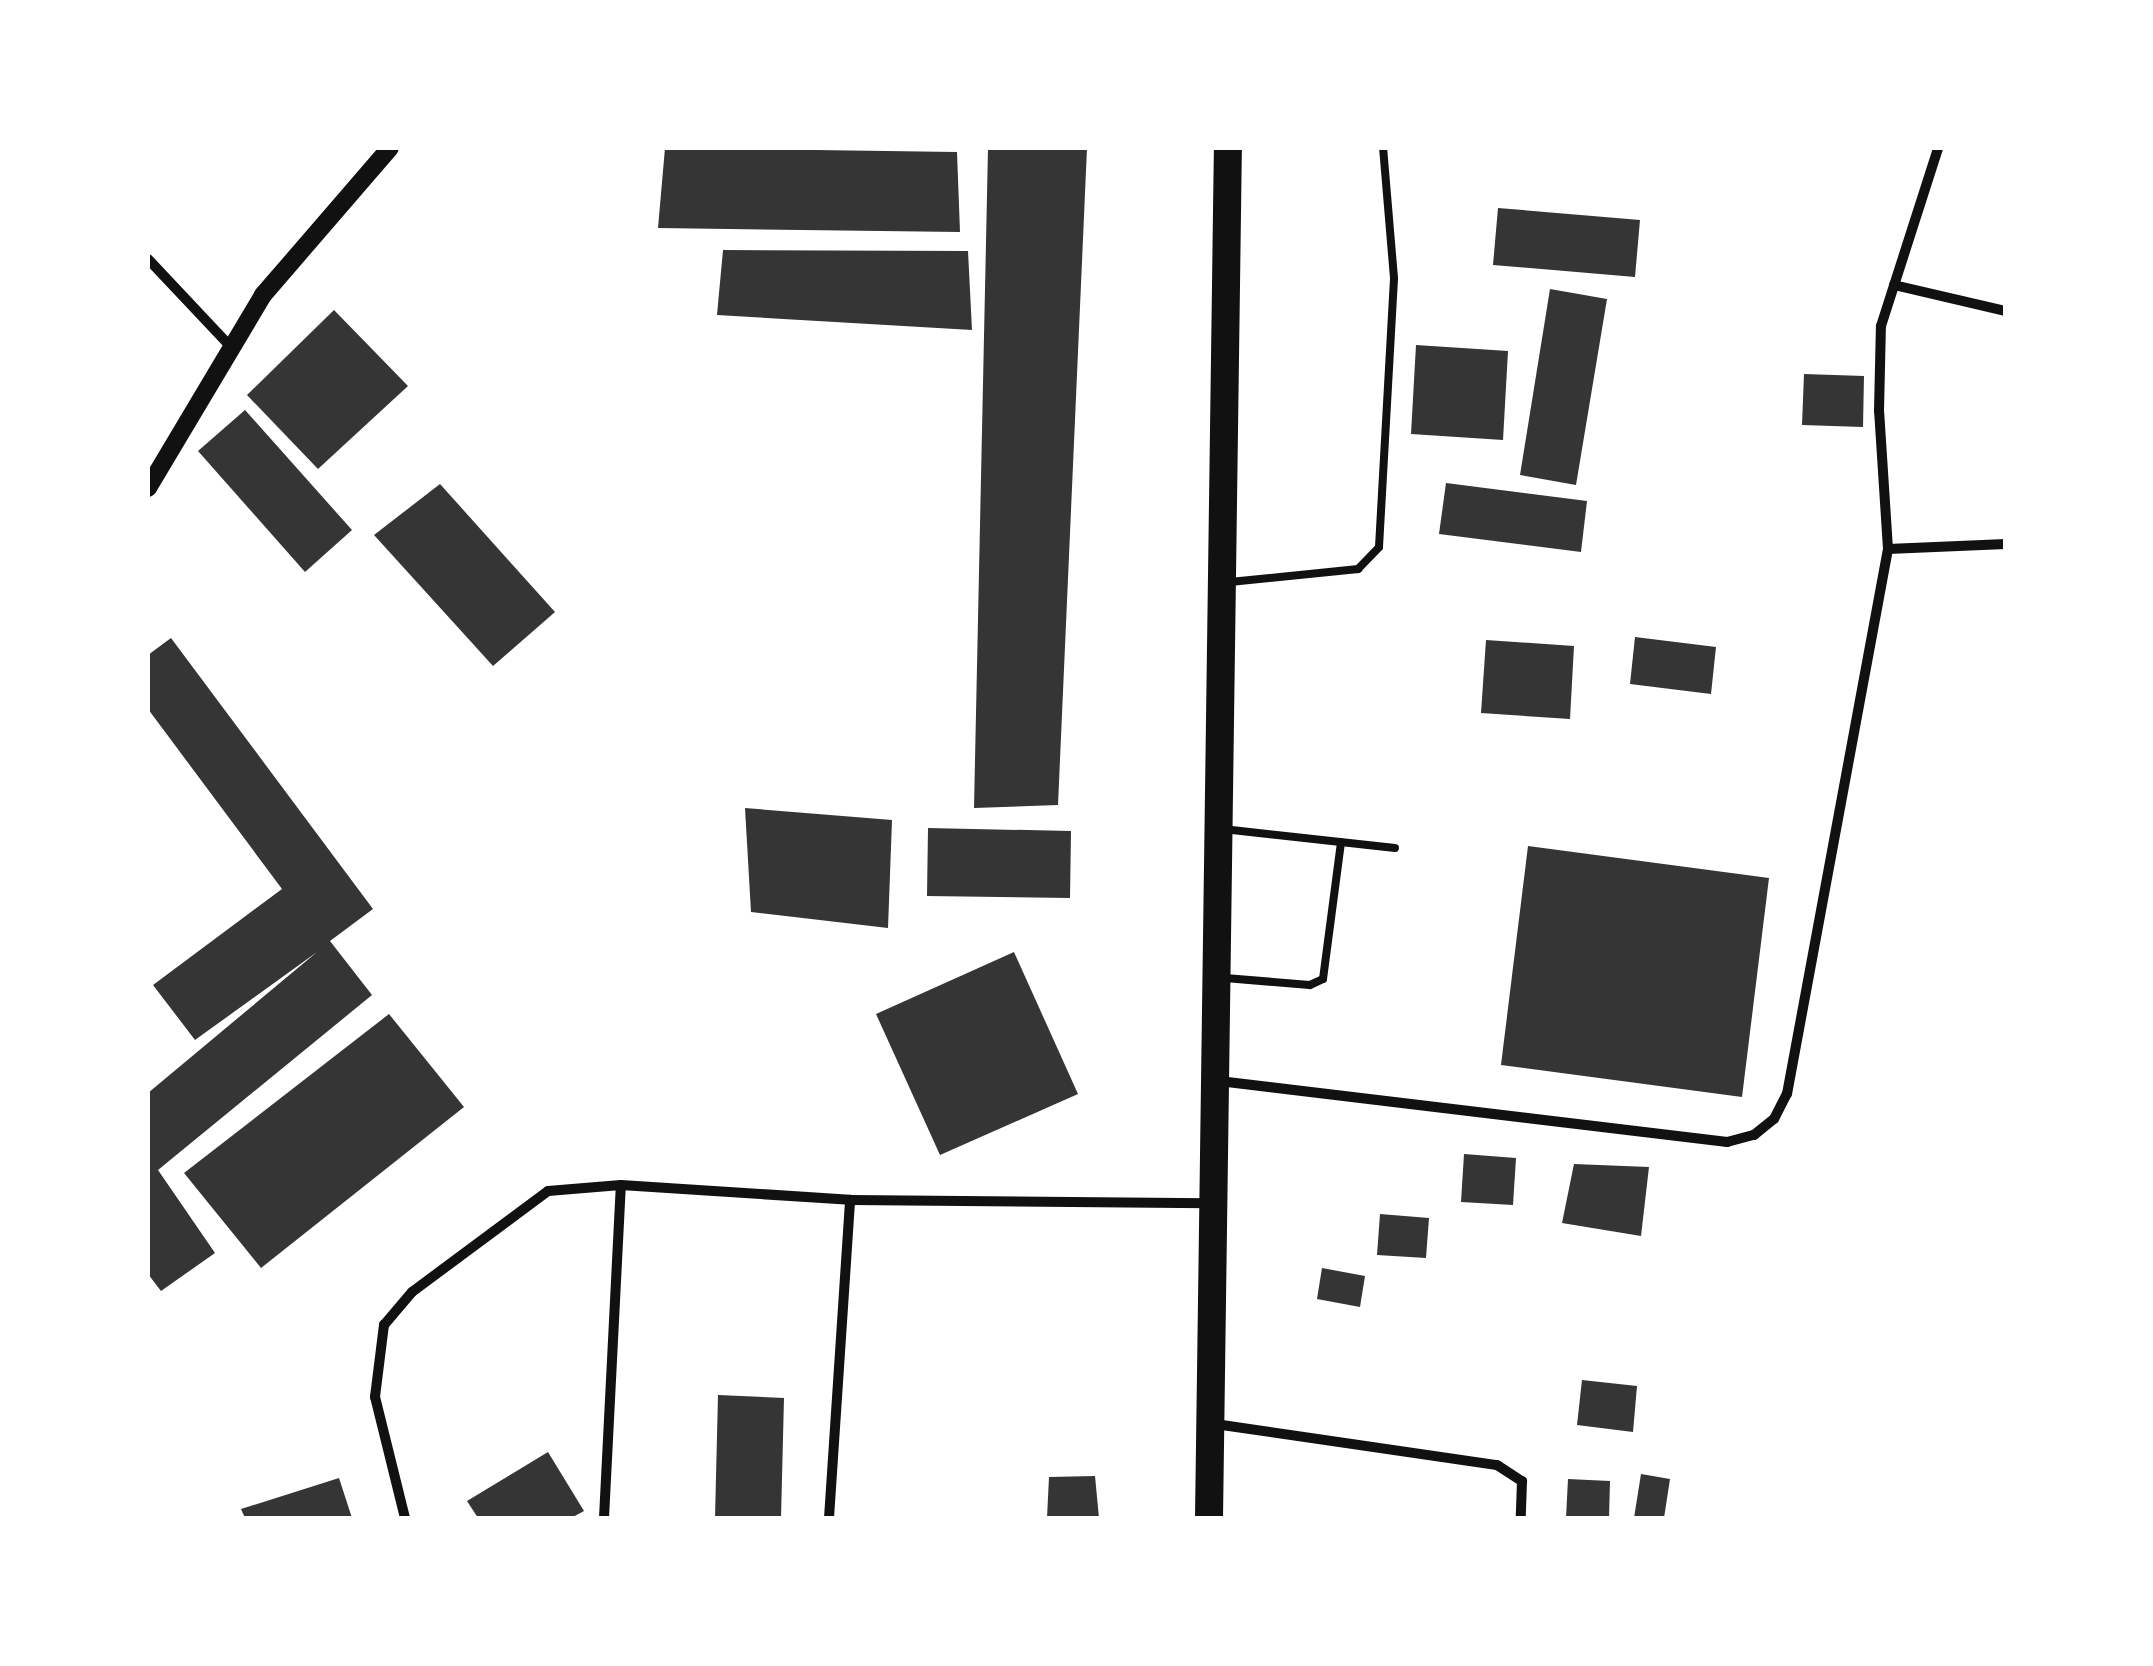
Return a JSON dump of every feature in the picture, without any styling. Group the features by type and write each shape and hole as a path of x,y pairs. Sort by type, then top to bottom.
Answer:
{"highway":[{"path":"1209,1518 1215,1203 1213,1080 1225,582 1228,148"}],"street":[{"path":"148,488 262,295 390,148"},
{"path":"1213,1080 1727,1142 1765,1128 1787,1094 1888,549 1880,353 1894,285 1938,148"},
{"path":"148,259 230,346"},
{"path":"1894,285 2006,312"},
{"path":"1888,549 2006,544"},
{"path":"404,1518 376,1397 384,1325 412,1292 528,1200 572,1185 621,1185 850,1200 1215,1203"},
{"path":"604,1518 621,1185"},
{"path":"829,1518 850,1200"},
{"path":"1211,1424 1497,1465 1522,1481 1521,1518"}],"lane":[{"path":"1225,582 1358,569 1379,547 1394,278 1383,148"},
{"path":"1219,829 1395,848"},
{"path":"1215,977 1310,985 1322,979 1341,842"}],"building":[{"path":"665,148 957,152 960,232 658,228"},
{"path":"988,148 1087,148 1058,805 974,808"},
{"path":"1498,208 1640,220 1635,277 1493,265"},
{"path":"723,250 968,251 972,330 717,315"},
{"path":"1550,289 1607,299 1576,485 1520,475"},
{"path":"334,310 408,386 318,469 247,395"},
{"path":"1416,345 1508,351 1503,440 1411,434"},
{"path":"1804,374 1864,376 1863,427 1802,425"},
{"path":"245,410 352,530 305,572 198,451"},
{"path":"1446,483 1587,501 1581,552 1439,534"},
{"path":"440,484 555,612 493,666 374,535"},
{"path":"1635,637 1716,647 1711,694 1630,684"},
{"path":"171,638 373,909 330,941 372,995 158,1170 215,1253 161,1291 148,1274 148,1093 317,952 195,1040 153,985 282,889 148,709 148,655"},
{"path":"1486,640 1574,646 1570,719 1481,713"},
{"path":"745,808 892,820 888,928 751,912"},
{"path":"928,828 1071,831 1070,898 927,896"},
{"path":"1528,846 1769,878 1742,1097 1501,1065"},
{"path":"1014,952 1078,1094 940,1155 876,1014"},
{"path":"389,1014 464,1107 261,1268 184,1173"},
{"path":"1464,1154 1516,1158 1513,1205 1461,1202"},
{"path":"1574,1164 1649,1167 1641,1236 1562,1223"},
{"path":"1380,1214 1429,1218 1426,1258 1377,1255"},
{"path":"1322,1268 1365,1276 1360,1307 1317,1299"},
{"path":"1582,1380 1637,1386 1633,1432 1577,1425"},
{"path":"718,1395 784,1398 781,1518 715,1518"},
{"path":"548,1452 584,1511 571,1518 478,1518 467,1501"},
{"path":"1641,1474 1670,1479 1664,1518 1634,1518"},
{"path":"1095,1476 1099,1518 1047,1518 1049,1477"},
{"path":"339,1478 352,1518 245,1518 241,1509"},
{"path":"1568,1479 1610,1481 1609,1518 1566,1518"}]}
